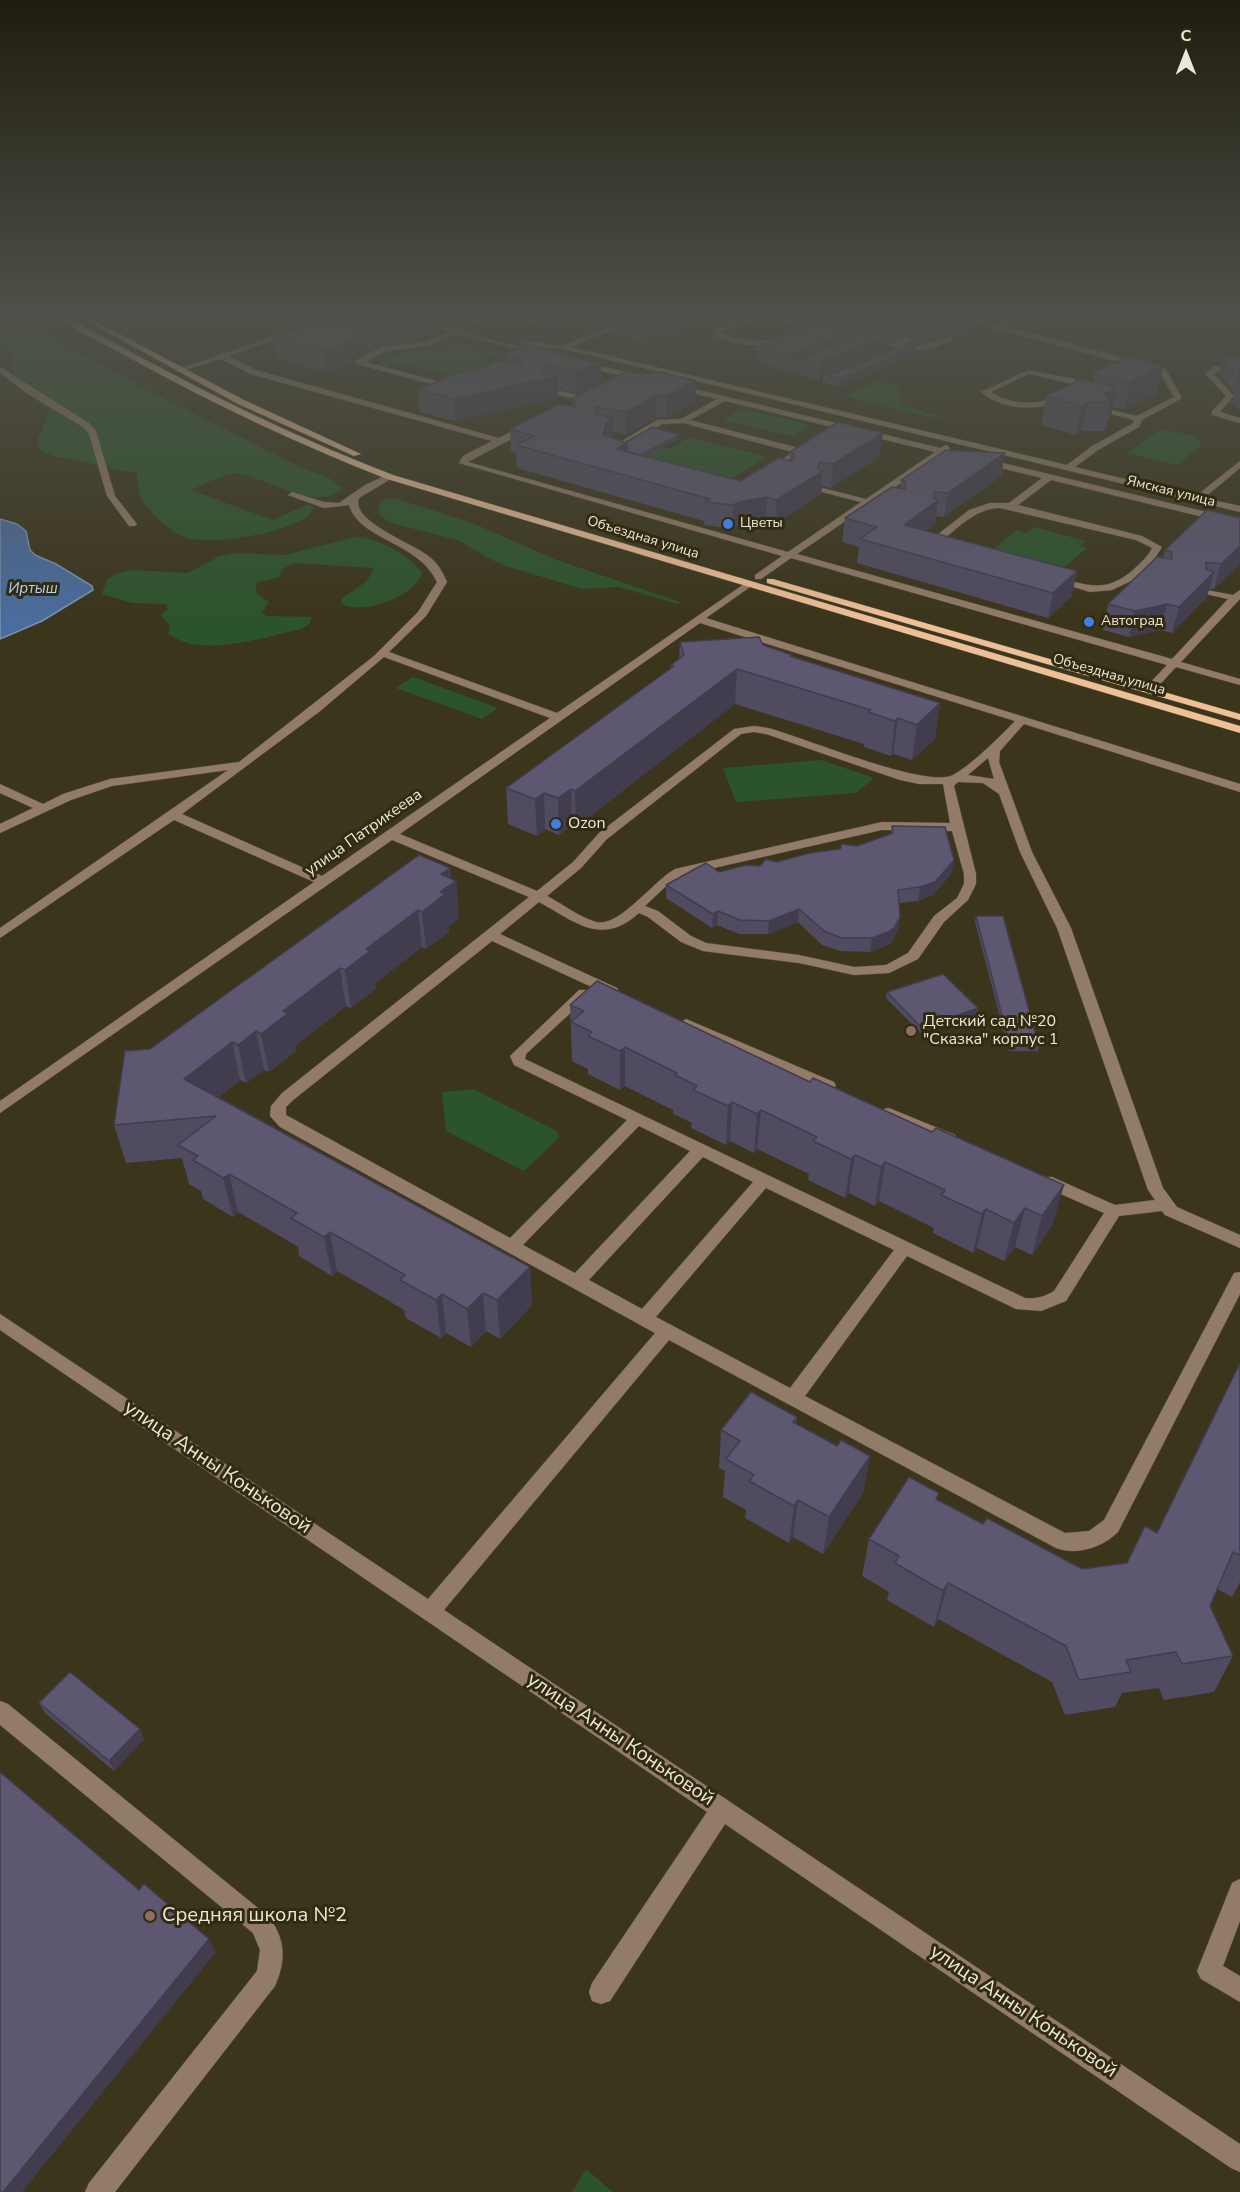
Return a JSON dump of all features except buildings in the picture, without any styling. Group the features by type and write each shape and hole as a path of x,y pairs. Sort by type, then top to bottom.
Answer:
{"main road":[{"name":"Объездная улица","path":"252,418 283,434 390,477 1240,717"},
{"name":"Объездная улица","path":"276,418 404,472 1240,730"},
{"path":"390,477 404,472"},
{"path":"1140,700 1149,690"}],"street":[{"path":"76,418 87,425 93,433 111,496 132,524"},
{"path":"419,418 500,441"},
{"path":"683,421 688,418"},
{"name":"Ямская улица","path":"807,418 1240,523"},
{"name":"Ямская улица","path":"856,418 1240,509"},
{"path":"1068,468 1095,448 1136,425 1138,419"},
{"path":"614,459 608,455 607,451 622,438 660,422 683,421 784,446 796,453 775,468"},
{"path":"537,423 466,458 463,463 1240,682"},
{"name":"улица Патрикеева","path":"0,1108 698,619 955,442"},
{"path":"1197,499 1240,464"},
{"path":"292,495 330,506 344,504 390,477"},
{"path":"1011,506 1049,477"},
{"path":"821,489 888,507"},
{"path":"0,934 242,765 327,700 382,653 436,599 442,582 435,568 424,558 360,517 354,509 355,498"},
{"path":"960,554 940,546 937,542 986,504 1011,506 1151,543 1157,547 1156,552 1139,574 1120,586 1098,590 1040,575"},
{"path":"946,522 956,525"},
{"path":"1204,591 1238,596"},
{"path":"1149,690 1238,596"},
{"path":"1226,608 1240,612"},
{"path":"698,619 1240,788"},
{"path":"382,653 558,717"},
{"path":"636,907 654,914 686,939 703,947 799,959 854,971 889,969 913,956 939,919 962,900 970,884 970,874 947,788 951,781 998,744 1022,720"},
{"path":"1004,792 995,783 982,778 969,777 951,781 914,779 761,729 738,731 603,836 577,865 286,1098 279,1106 278,1116 285,1123 644,1318 1063,1542 1086,1542 1101,1537 1111,1526 1240,1278"},
{"path":"998,744 994,750 993,762 1026,852 1064,928 1155,1190 1165,1205 1179,1215 1240,1242"},
{"path":"0,829 42,808 110,783 242,765"},
{"path":"0,788 42,808"},
{"path":"172,814 324,882"},
{"path":"391,835 537,897 587,923 603,927 617,923 664,880 679,872 882,826 957,827"},
{"path":"490,935 622,996"},
{"path":"595,984 517,1056 525,1067 1022,1304 1035,1306 1048,1304 1060,1296 1114,1211"},
{"path":"675,1019 839,1091"},
{"path":"872,1105 960,1144"},
{"path":"512,1246 636,1120"},
{"path":"578,1282 699,1151"},
{"path":"1037,1177 1114,1211 1165,1205"},
{"path":"644,1318 762,1181"},
{"path":"793,1398 904,1248"},
{"name":"улица Анны Коньковой","path":"0,1321 1240,2160"},
{"path":"430,1612 668,1331"},
{"path":"0,1711 261,1925 272,1939 273,1959 267,1978 98,2192"},
{"path":"601,1992 722,1809"},
{"path":"1240,1891 1209,1971 1240,1990"}],"green space":[{"path":"46,418 203,418 300,467 329,478 342,488 332,495 307,496 250,476 238,473 228,475 190,490 273,520 308,504 314,507 308,516 276,530 233,538 196,540 173,531 150,511 142,500 137,473 53,456 38,449 38,439"},
{"path":"782,418 811,425 792,436 723,420"},
{"path":"1161,429 1195,436 1202,445 1177,465 1127,453"},
{"path":"689,437 767,457 729,480 629,454 647,443 669,449"},
{"path":"395,498 477,525 554,559 680,602 678,604 619,587 582,589 506,566 458,540 391,523 380,516 378,504 384,499"},
{"path":"1034,527 1086,541 1080,546 1087,548 1063,568 993,549 1017,530 1026,533"},
{"path":"355,537 373,540 401,554 422,573 417,582 409,590 387,602 362,607 341,604 342,598 367,581 374,568 293,563 283,569 279,577 255,583 257,594 269,602 262,612 266,616 312,617 309,624 302,629 233,644 197,645 181,641 168,633 170,626 161,615 168,609 166,604 132,603 102,594 107,579 118,573 132,570 188,573 220,556 237,553 285,555"},
{"path":"413,677 498,708 482,719 396,688"},
{"path":"821,760 874,778 856,793 736,802 723,768"},
{"path":"473,1089 557,1131 559,1138 524,1171 446,1131 442,1092"},
{"path":"586,2169 613,2192 572,2192"}],"water":[{"name":"Иртыш","path":"0,519 17,524 26,531 30,550 35,555 56,564 92,586 93,590 42,621 0,639"}],"place":[{"name":"Цветы","path":"728,524"},
{"name":"Автоград","path":"1089,622"},
{"name":"Ozon","path":"556,824"},
{"name":"Детский сад №20 \"Сказка\" корпус 1","path":"911,1031"},
{"name":"Средняя школа №2","path":"150,1916"}]}
